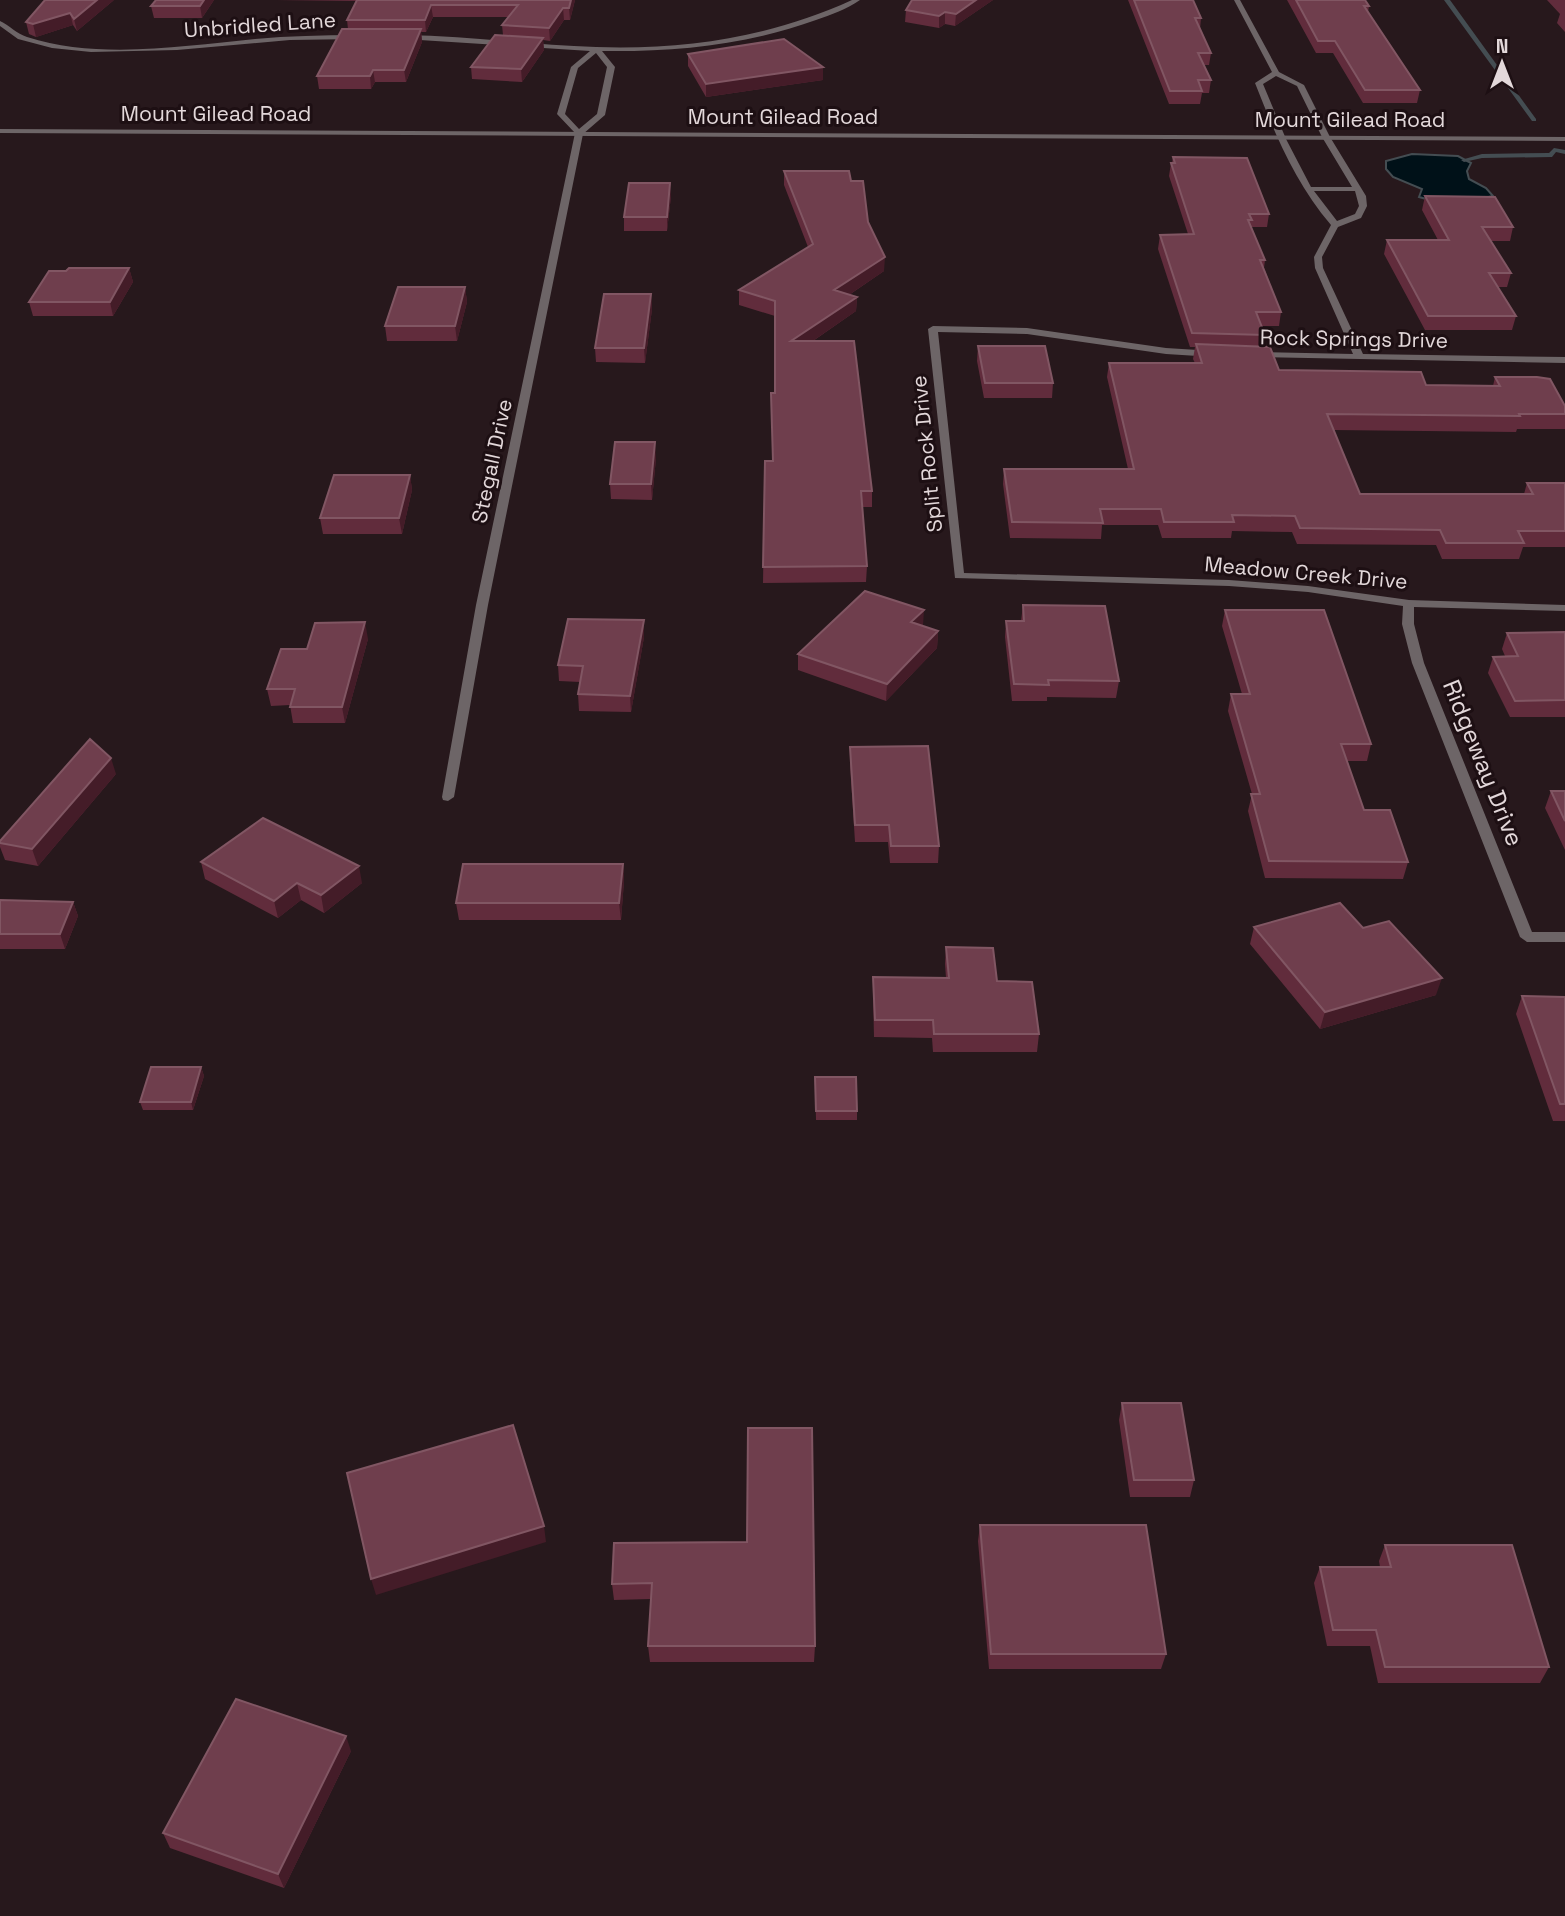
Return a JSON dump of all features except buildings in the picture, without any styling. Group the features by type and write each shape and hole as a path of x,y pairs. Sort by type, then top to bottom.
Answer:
{"street":[{"path":"398,37 489,40 597,49 678,46 755,36 838,10 857,0"},
{"path":"1237,0 1276,73 1300,85 1326,137 1358,189 1363,206 1358,216 1335,225 1318,257 1319,268 1359,356"},
{"name":"Unbridled Lane","path":"0,23 5,29 39,43 121,51 281,39 360,37"},
{"path":"597,49 611,67 601,115 579,133 561,114 575,67 597,49"},
{"path":"1276,73 1259,83 1280,137 1317,205 1335,225"},
{"name":"Mount Gilead Road","path":"0,131 1565,139"},
{"name":"Stegall Drive","path":"448,797 482,606 579,133"},
{"path":"1309,189 1358,189"},
{"name":"Rock Springs Drive","path":"933,329 1027,331 1166,351 1234,355 1565,360"},
{"name":"Split Rock Drive","path":"933,329 959,576"},
{"name":"Meadow Creek Drive","path":"959,576 1242,583 1409,603 1565,608"},
{"name":"Ridgeway Drive","path":"1409,603 1408,624 1419,663 1527,937 1565,937"}],"shaded area":[{"path":"1412,154 1458,156 1471,163 1467,171 1469,179 1486,188 1493,196 1456,202 1419,197 1422,189 1393,177 1386,169 1386,161"}],"waterway":[{"path":"1447,0 1534,120"},
{"path":"1464,160 1482,156 1552,155 1554,150 1565,152"}]}
